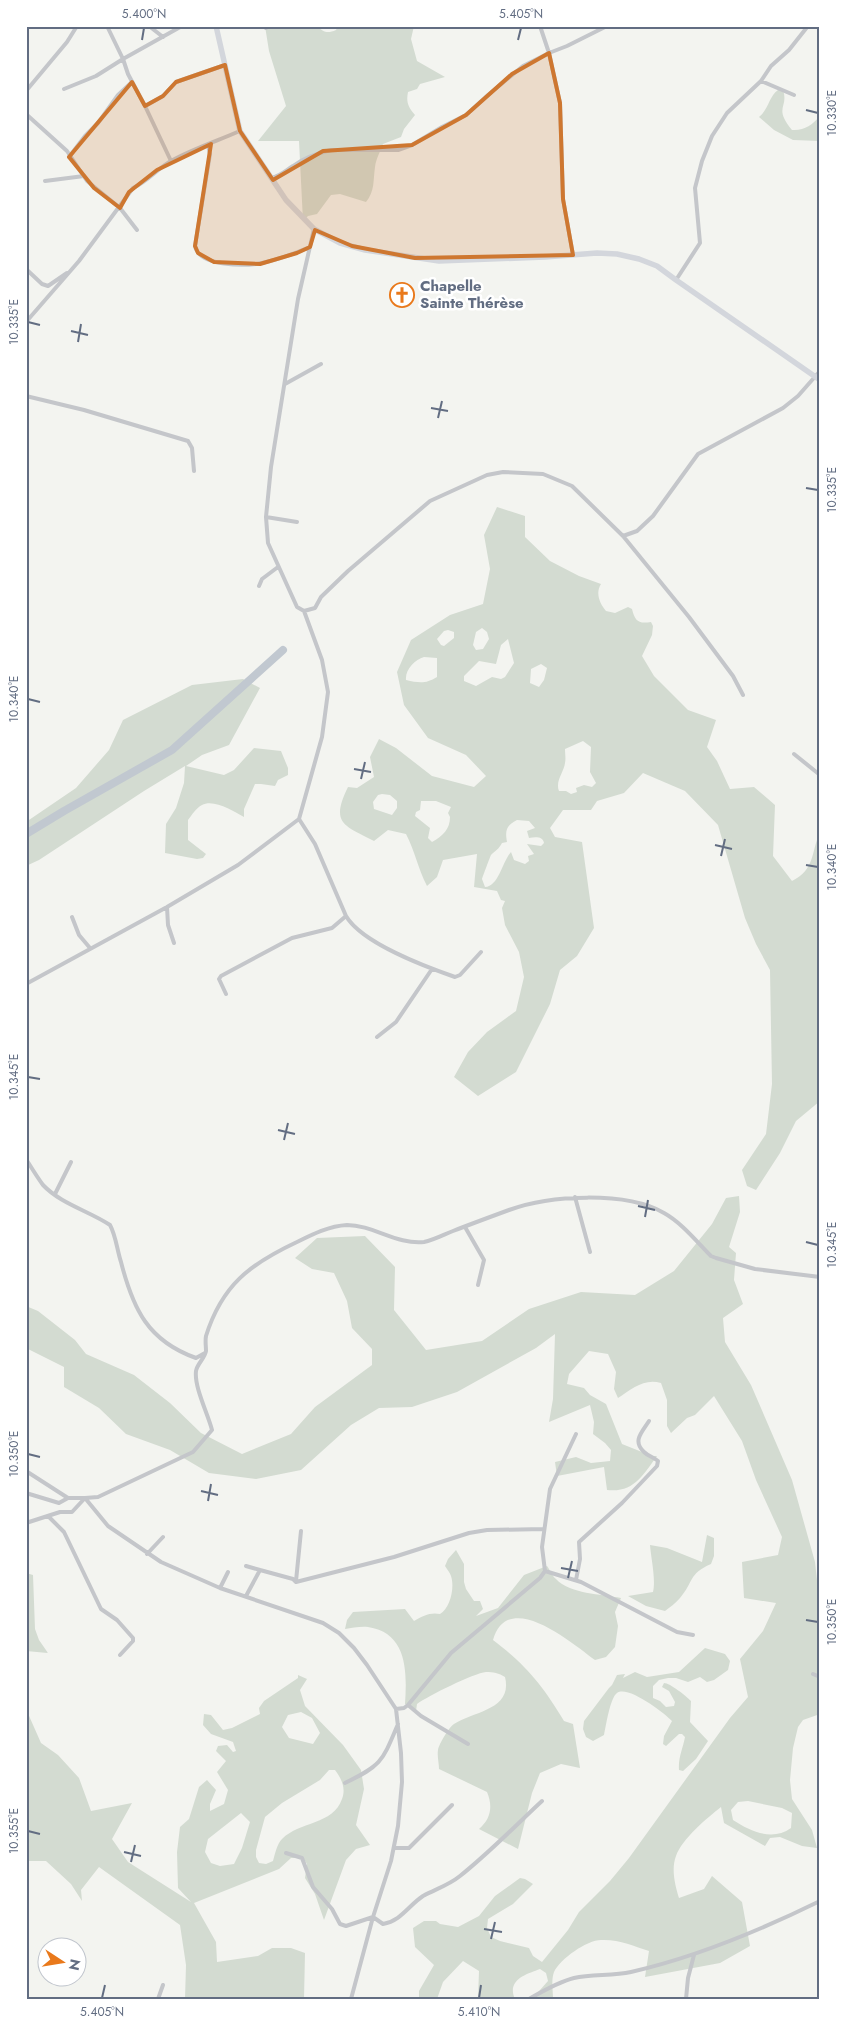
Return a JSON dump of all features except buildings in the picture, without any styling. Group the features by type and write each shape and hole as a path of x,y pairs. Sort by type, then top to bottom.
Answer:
{"main road":[{"path":"216,26 240,131 292,208 314,229 330,238 352,246 415,258 455,260 609,252 627,256 657,266 820,380"}],"street":[{"path":"26,91 67,42 77,26"},
{"path":"107,26 171,161"},
{"path":"149,26 163,37"},
{"path":"64,88 96,76 182,26"},
{"path":"540,26 560,103 563,200 573,255"},
{"path":"271,178 282,175 291,166 323,151 398,150 412,146 442,127 466,115 512,74 548,53 608,26"},
{"path":"676,280 700,243 695,188 702,161 712,136 731,109 761,81 771,66 789,50 808,26"},
{"path":"145,106 163,96 170,86 176,82 225,65"},
{"path":"761,81 794,95"},
{"path":"69,157 98,123 118,95 132,82"},
{"path":"26,114 66,152 94,188 120,208 137,230"},
{"path":"26,322 73,269 120,208 129,192 146,182 157,170 171,161 240,131"},
{"path":"208,145 210,154 195,246 198,253 214,262 260,264 310,247"},
{"path":"45,182 84,176"},
{"path":"26,984 167,907 247,859 299,819 322,737 328,692 322,660 304,611 298,607 268,544 266,517 271,467 286,384 298,299 314,229"},
{"path":"26,269 42,284 48,286 73,269"},
{"path":"286,384 321,364"},
{"path":"623,536 637,532 653,516 698,454 783,408 798,396 820,370"},
{"path":"26,396 84,410 188,441 192,448 194,471"},
{"path":"304,611 315,608 321,597 348,571 430,501 487,475 504,472 535,473 550,476 568,484 623,536 689,617 733,676 743,695"},
{"path":"266,517 297,522"},
{"path":"259,586 262,580 278,567"},
{"path":"794,754 820,775"},
{"path":"299,819 315,844 346,916 353,927 414,962 455,977 481,952"},
{"path":"167,907 168,925 174,944"},
{"path":"226,994 219,979 221,976 292,938 332,928 346,916"},
{"path":"72,917 79,935 90,948"},
{"path":"377,1037 396,1022 432,970"},
{"path":"26,1160 44,1185 54,1194 76,1208 110,1225 126,1280 136,1306 153,1332 168,1345 185,1354 196,1358 206,1352"},
{"path":"54,1194 71,1162"},
{"path":"575,1197 590,1252"},
{"path":"26,1492 59,1503 68,1498 98,1497 193,1452 212,1430 200,1394 196,1371 206,1352 205,1338 224,1297 233,1284 248,1270 283,1248 335,1226 354,1226 398,1239 419,1242 433,1240 525,1204 575,1197 616,1200 656,1208 674,1220 716,1258 755,1269 820,1277"},
{"path":"465,1226 484,1260 478,1285"},
{"path":"576,1580 580,1559 579,1542 622,1503 657,1466 658,1461 644,1453 637,1443 637,1439 649,1421"},
{"path":"396,1709 404,1708 408,1705 451,1653 540,1578 545,1571 542,1547 550,1489 576,1434"},
{"path":"26,1471 68,1498"},
{"path":"26,1523 60,1512 72,1512 85,1498"},
{"path":"85,1498 108,1526 147,1554 185,1574 323,1623 339,1633 367,1664 396,1709 399,1722 402,1782 394,1848 351,1999"},
{"path":"48,1516 64,1532 79,1559 101,1609 117,1620 133,1638 133,1642 120,1655"},
{"path":"296,1582 394,1557 469,1534 496,1530 544,1530"},
{"path":"296,1582 301,1531"},
{"path":"147,1554 163,1537"},
{"path":"246,1566 293,1579 296,1582"},
{"path":"246,1596 260,1570"},
{"path":"545,1571 576,1580 677,1632 693,1635"},
{"path":"220,1588 228,1572"},
{"path":"812,1674 820,1676"},
{"path":"408,1705 421,1716 468,1744"},
{"path":"345,1784 369,1772 382,1759 399,1722"},
{"path":"286,1853 302,1858 313,1887 332,1909 340,1924 346,1926 373,1918 383,1924 389,1923 404,1914 423,1896 440,1889 458,1877 542,1801"},
{"path":"394,1848 409,1848 452,1805"},
{"path":"529,1999 544,1990 572,1978 629,1972 694,1954 786,1919 820,1901"},
{"path":"686,1999 688,1978 694,1954"},
{"path":"158,1999 163,1985"}],"highlighted area":[{"path":"549,53 560,103 563,199 573,255 415,258 352,246 315,230 310,247 297,253 260,264 214,262 198,253 195,246 211,144 157,170 129,192 120,208 94,188 69,157 132,82 145,106 163,96 176,82 225,65 240,131 273,180 323,151 412,145 466,115 512,74"}],"shaded area":[{"path":"265,26 278,28 316,26 323,31 330,32 336,30 338,26 414,26 411,39 417,61 445,77 420,84 417,89 408,92 408,104 415,115 404,129 401,137 383,144 377,158 372,190 366,202 340,194 331,195 317,214 308,216 303,221 299,141 258,141 286,106 269,51"},
{"path":"778,90 783,90 783,117 792,130 808,127 820,116 820,141 793,140 774,130 759,117"},
{"path":"497,507 525,516 525,537 550,561 579,576 601,584 598,591 599,598 606,611 615,613 628,607 632,609 638,621 651,622 653,626 652,635 642,656 654,676 688,710 716,720 707,747 717,761 730,789 754,787 775,805 773,856 792,881 805,872 809,866 820,832 820,1101 796,1121 780,1153 756,1190 747,1186 742,1170 766,1134 772,1084 770,970 745,918 718,825 685,791 643,773 624,793 597,801 591,810 563,810 550,828 555,837 582,842 594,928 577,956 560,970 550,1004 516,1072 478,1096 454,1077 468,1052 487,1032 516,1011 524,977 519,952 505,925 502,908 505,901 501,900 497,891 474,887 477,854 443,860 437,877 427,886 406,834 388,830 374,841 348,827 340,816 340,809 348,787 357,788 374,777 370,757 379,739 396,748 432,776 474,787 486,776 466,755 428,738 404,705 397,672 411,640 450,615 483,604 490,569 484,535","holes":["482,628 487,632 489,639 483,649 476,650 473,645 476,632","444,631 454,632 454,638 444,646 437,639","508,639 514,663 505,677 501,679 492,677 476,686 464,681 464,676 479,661 496,664 501,645","424,657 437,658 437,677 422,682 406,680 407,672 417,660","541,664 547,668 544,680 539,687 530,683 531,669","583,741 591,747 590,772 596,783 592,787 584,785 576,788 577,792 571,794 566,791 559,791 558,784 565,758 565,749","378,795 390,795 397,801 397,808 392,815 374,809 373,802","421,801 436,801 451,807 448,813 450,821 447,829 443,835 432,842 428,838 430,828 415,816 416,812 420,810","517,820 529,821 535,828 527,831 529,838 540,838 544,843 541,846 527,844 534,854 528,856 529,861 525,864 514,860 511,852 494,883 485,887 482,879 489,859 502,843 507,842 506,831 508,826"]},
{"path":"243,679 260,688 229,745 202,755 186,766 224,775 234,770 254,748 281,751 288,768 288,775 278,780 275,786 255,784 244,809 244,817 218,805 207,804 198,808 188,820 188,840 206,854 203,858 197,859 165,853 166,824 176,808 184,783 185,766 39,860 26,866 26,822 76,788 109,750 123,720 192,685"},
{"path":"739,1196 740,1212 729,1247 736,1253 734,1280 743,1304 723,1318 725,1342 751,1385 792,1480 815,1562 820,1607 820,1714 803,1720 798,1727 793,1748 790,1780 792,1799 812,1830 817,1848 802,1846 780,1837 770,1838 765,1846 724,1823 721,1807 689,1836 679,1849 674,1866 674,1877 679,1898 704,1889 712,1876 742,1902 750,1946 720,1963 645,1977 649,1951 620,1942 601,1940 582,1947 568,1956 557,1967 553,1978 553,1999 532,1999 548,1981 546,1973 540,1969 524,1975 516,1982 513,1991 514,1997 519,1999 478,1999 479,1971 463,1961 443,1982 437,1999 419,1999 419,1991 434,1965 415,1947 413,1928 424,1921 436,1921 440,1924 458,1927 479,1916 495,1896 520,1878 525,1879 533,1884 513,1904 488,1919 487,1928 491,1937 529,1948 533,1956 542,1962 568,1930 579,1912 610,1881 629,1858 730,1718 748,1697 740,1659 763,1631 776,1603 744,1598 742,1562 778,1555 782,1537 756,1480 742,1441 714,1396 695,1415 687,1418 671,1433 667,1426 667,1400 661,1383 644,1383 618,1398 614,1389 616,1372 608,1354 589,1351 569,1374 567,1384 584,1388 590,1395 606,1404 622,1444 652,1456 657,1456 637,1481 624,1489 607,1490 604,1467 557,1476 555,1462 576,1457 591,1463 610,1461 611,1450 593,1434 594,1422 590,1405 549,1422 553,1399 555,1334 536,1348 457,1392 412,1407 379,1408 351,1425 301,1470 256,1479 209,1473 170,1450 126,1434 99,1408 64,1387 64,1367 26,1348 26,1306 38,1311 75,1340 86,1354 134,1375 170,1403 201,1433 242,1454 291,1434 315,1407 372,1365 372,1349 352,1328 347,1301 334,1273 312,1269 295,1258 317,1238 365,1236 395,1267 394,1310 426,1350 482,1341 529,1309 581,1292 635,1295 674,1271 712,1224 726,1198","holes":["748,1801 782,1808 792,1813 791,1828 777,1834 762,1833 747,1828 733,1820 731,1810 738,1802"]},
{"path":"707,1535 714,1538 714,1556 711,1564 698,1571 680,1598 665,1611 646,1606 628,1596 653,1592 654,1575 650,1545 667,1548 702,1562"},
{"path":"456,1550 464,1564 466,1589 474,1601 480,1601 483,1609 476,1616 498,1608 524,1575 547,1566 555,1578 569,1588 586,1593 621,1598 615,1612 618,1626 615,1647 606,1657 595,1660 557,1632 526,1619 512,1619 501,1625 493,1640 515,1658 533,1677 549,1697 564,1721 573,1724 580,1768 561,1764 540,1773 532,1793 518,1849 479,1829 486,1821 490,1812 487,1792 439,1769 438,1757 440,1744 454,1724 498,1703 506,1688 505,1677 489,1672 472,1676 423,1700 417,1704 416,1711 405,1704 405,1668 398,1646 391,1637 381,1631 368,1627 345,1629 347,1620 353,1612 405,1609 414,1621 430,1614 440,1614 449,1603 452,1592 451,1576 445,1566"},
{"path":"26,1573 33,1575 35,1629 39,1640 48,1653 26,1651"},
{"path":"705,1648 725,1654 730,1661 728,1670 714,1680 707,1682 700,1677 688,1682 676,1678 668,1678 659,1680 653,1686 653,1698 660,1701 666,1707 674,1706 675,1702 669,1691 662,1687 664,1683 674,1687 691,1701 690,1722 708,1741 696,1759 683,1771 679,1770 679,1766 685,1737 679,1734 666,1746 663,1744 664,1736 672,1721 646,1701 629,1693 617,1693 615,1696 610,1706 604,1735 593,1741 586,1737 583,1729 584,1721 612,1685 617,1675 625,1674 623,1678 635,1672 647,1677 679,1672"},
{"path":"298,1675 307,1679 300,1690 305,1706 343,1745 361,1770 364,1789 356,1825 370,1845 356,1849 346,1860 324,1920 315,1894 305,1878 307,1864 303,1858 291,1858 279,1869 194,1903 216,1942 217,1962 258,1956 272,1948 291,1948 305,1953 304,1999 185,1999 186,1965 180,1925 99,1867 81,1890 82,1901 71,1884 46,1861 26,1861 26,1709 41,1743 58,1755 79,1778 91,1811 132,1803 112,1839 128,1862 191,1902 178,1888 177,1852 180,1827 189,1819 199,1787 207,1780 216,1790 210,1804 210,1811 224,1804 228,1790 217,1772 226,1761 216,1751 218,1746 227,1745 233,1752 236,1751 233,1742 211,1734 203,1725 204,1714 211,1715 223,1730 232,1728 260,1714 259,1708 264,1701 298,1678","holes":["301,1712 312,1718 320,1733 313,1744 289,1738 282,1727 288,1715","329,1770 335,1770 343,1784 344,1792 338,1807 324,1818 289,1833 282,1839 276,1849 273,1861 266,1864 259,1863 256,1857 256,1850 265,1817 282,1803 320,1780","241,1813 250,1822 242,1848 234,1864 220,1866 211,1863 205,1852 208,1839"]}],"waterway":[{"path":"26,834 172,750 283,650"}],"place":[{"name":"Chapelle Sainte Thérèse","path":"402,295"}]}
